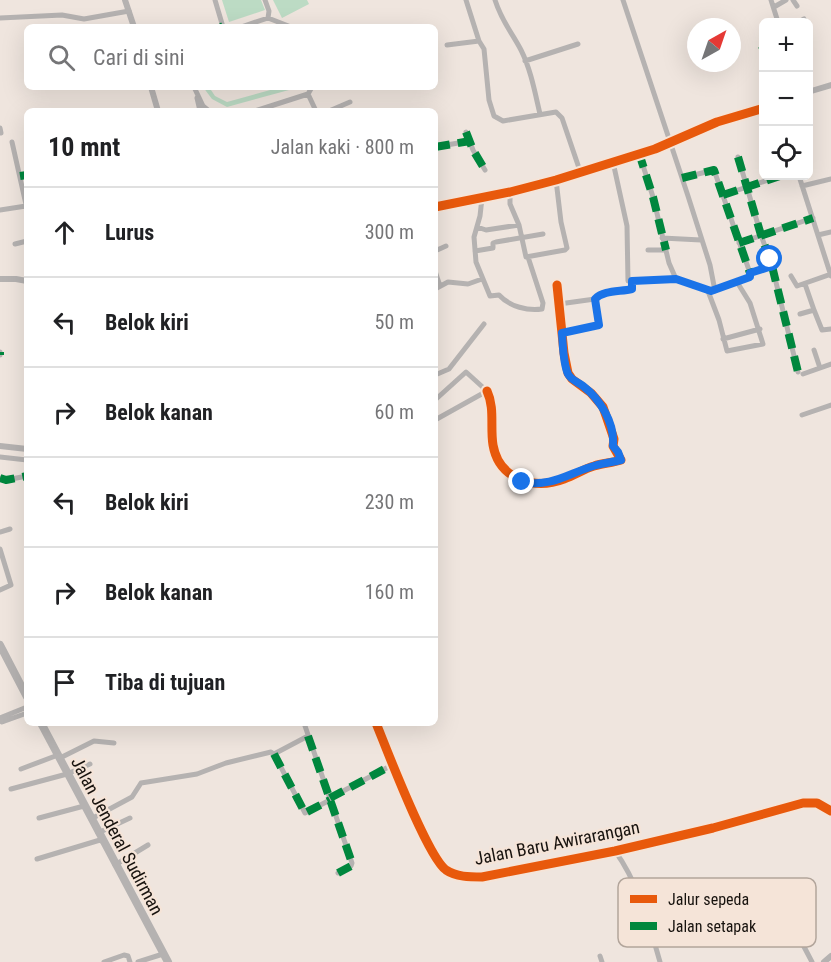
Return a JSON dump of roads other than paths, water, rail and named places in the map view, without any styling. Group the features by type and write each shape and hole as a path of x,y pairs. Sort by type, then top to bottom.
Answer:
{"main road":[{"path":"0,645 24,692"},
{"name":"Jalan Jenderal Sudirman","path":"43,726 168,962"}],"street":[{"path":"125,0 133,24"},
{"path":"215,0 222,24"},
{"path":"265,0 269,11 268,18"},
{"path":"466,0 479,41 484,49 489,100 494,116 503,121 556,112 562,118 580,171"},
{"path":"495,0 501,20 521,50 540,114"},
{"path":"623,0 710,265 715,291"},
{"path":"771,0 777,18"},
{"path":"774,7 786,0"},
{"path":"0,18 62,15 84,19 129,11"},
{"path":"250,24 268,18 283,24"},
{"path":"447,45 479,41"},
{"path":"525,62 578,44"},
{"path":"813,90 831,85"},
{"path":"152,90 157,108"},
{"path":"195,90 205,108"},
{"path":"264,108 308,94 310,90"},
{"path":"308,94 315,108"},
{"path":"197,95 199,108"},
{"path":"336,108 350,102"},
{"path":"438,207 556,180 671,142 717,122 759,109"},
{"path":"466,132 485,170"},
{"path":"438,146 470,141"},
{"path":"12,142 24,194"},
{"path":"639,153 653,197 669,263 676,279"},
{"path":"738,157 772,266 801,373 831,364"},
{"path":"613,162 627,226 628,281 676,279 708,291 715,291 750,277 714,170 682,178"},
{"path":"20,176 24,175"},
{"path":"802,186 831,179"},
{"path":"528,257 567,248 556,180"},
{"path":"723,195 766,180"},
{"path":"791,276 796,286 831,275 800,180"},
{"path":"482,198 474,237 477,262 490,296 499,295 518,307 542,309 543,303 528,257 526,257 519,225 510,204 510,192"},
{"path":"0,210 24,208"},
{"path":"739,243 813,218"},
{"path":"477,226 486,231 519,225"},
{"path":"818,235 831,232"},
{"path":"476,250 493,248 493,243 496,242 543,234"},
{"path":"662,238 701,240"},
{"path":"15,244 24,242"},
{"path":"438,250 446,246"},
{"path":"648,250 666,250"},
{"path":"750,273 772,266"},
{"path":"0,279 24,280"},
{"path":"438,287 454,282 468,284 482,279"},
{"path":"559,304 595,299 600,294 632,289 632,281"},
{"path":"708,291 727,351 763,344 750,303 737,282"},
{"path":"805,284 822,330 831,329"},
{"path":"438,397 466,372 487,391 491,400 495,453 506,472 522,482 533,483 563,479 597,465 621,461 614,448 614,439 606,415 599,402 568,373 557,285"},
{"path":"562,333 599,325 595,299"},
{"path":"800,314 814,310"},
{"path":"438,374 449,369 484,324"},
{"path":"723,339 760,329"},
{"path":"814,350 820,368"},
{"path":"438,418 487,391"},
{"path":"801,416 831,405"},
{"path":"0,446 24,449"},
{"path":"0,457 24,460"},
{"path":"0,478 6,480 24,477"},
{"path":"0,532 10,529"},
{"path":"0,549 11,585 0,590"},
{"path":"0,719 24,708"},
{"path":"0,719 3,722 24,714"},
{"path":"305,726 352,864 338,873"},
{"name":"Jalan Baru Awirarangan","path":"377,726 431,851 447,871 460,876 482,877 615,851 713,828 803,803 817,803 831,811"},
{"path":"91,819 132,797 141,783 197,774 253,756 271,752 274,754 308,736"},
{"path":"21,769 59,757 94,741 114,742"},
{"path":"274,754 304,813 394,764"},
{"path":"12,789 67,774 90,764"},
{"path":"39,818 84,806"},
{"path":"98,833 130,818"},
{"path":"37,859 88,842 100,840 103,842"},
{"path":"115,865 148,845"},
{"path":"615,851 630,878"},
{"path":"656,947 660,962"},
{"path":"804,947 812,962"},
{"path":"104,962 124,954 128,956 130,962"},
{"path":"138,962 163,954"},
{"path":"824,962 831,956"}]}
